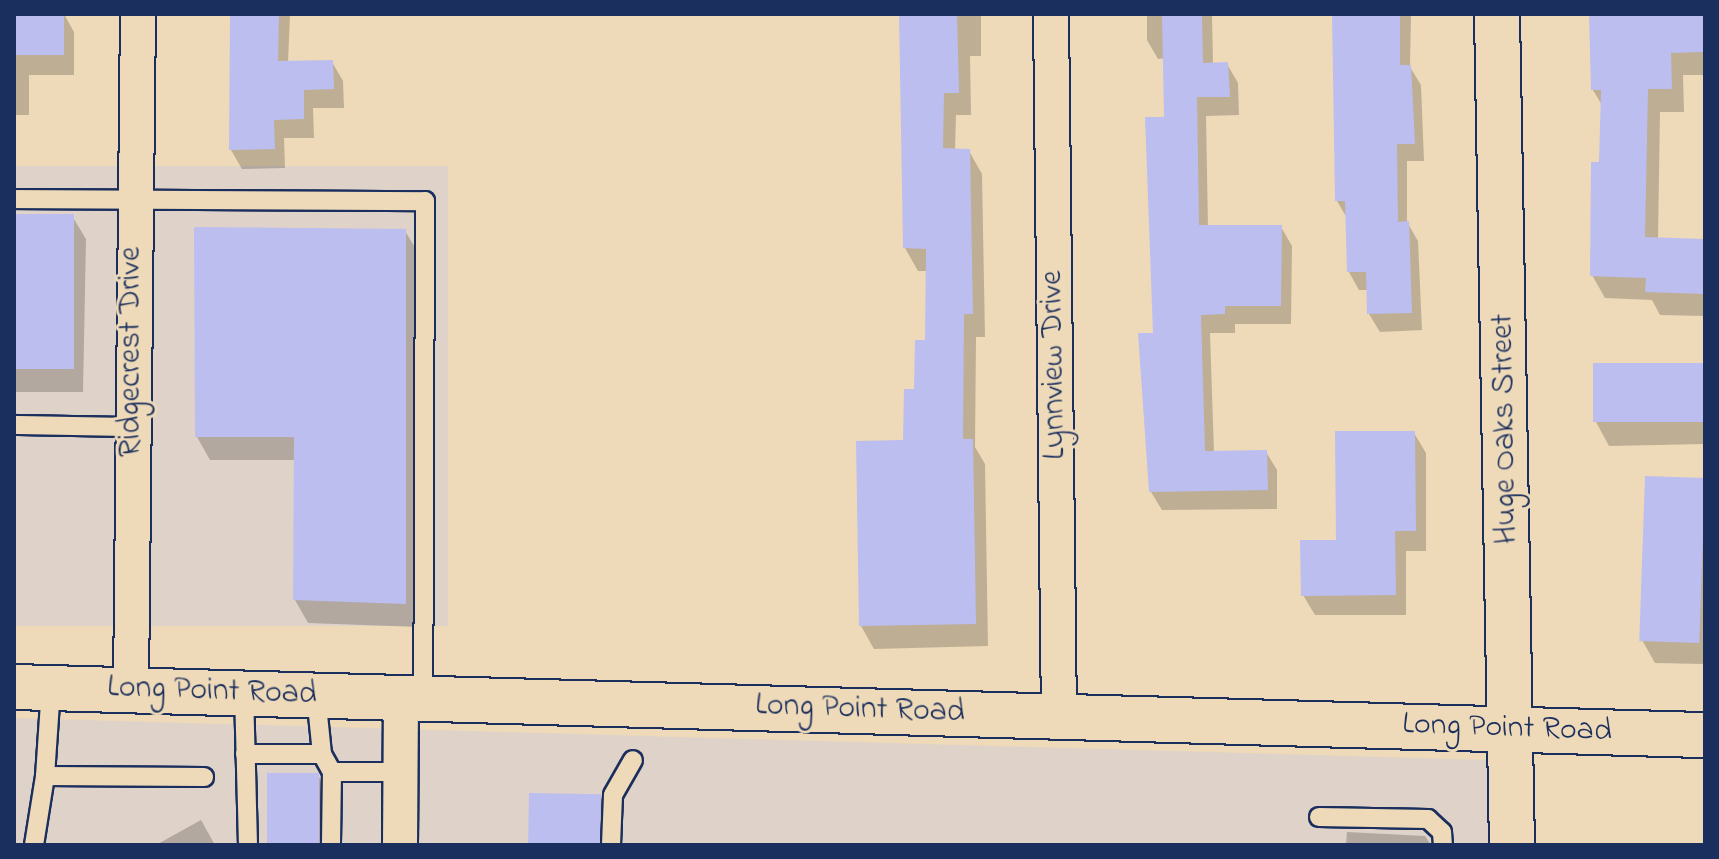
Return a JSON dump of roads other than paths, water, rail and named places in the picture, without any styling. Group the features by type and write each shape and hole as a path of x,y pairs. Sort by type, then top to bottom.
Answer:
{"main road":[{"name":"Huge Oaks Street","path":"1497,14 1512,845"},
{"name":"Long Point Road","path":"32,688 1705,735"}],"street":[{"name":"Ridgecrest Drive","path":"131,689 133,199 138,14"},
{"name":"Lynnview Drive","path":"1051,14 1059,716"},
{"path":"400,845 401,772 412,697"}],"lane":[{"path":"14,199 425,201 412,697"},
{"path":"14,425 132,427"},
{"path":"32,688 45,776 34,845"},
{"path":"244,692 248,845"},
{"path":"316,695 322,754 332,772 331,845"},
{"path":"245,754 322,754"},
{"path":"611,845 613,795 633,760"},
{"path":"332,772 401,772"},
{"path":"45,776 204,777"},
{"path":"1319,817 1428,819 1442,832 1443,845"}]}
